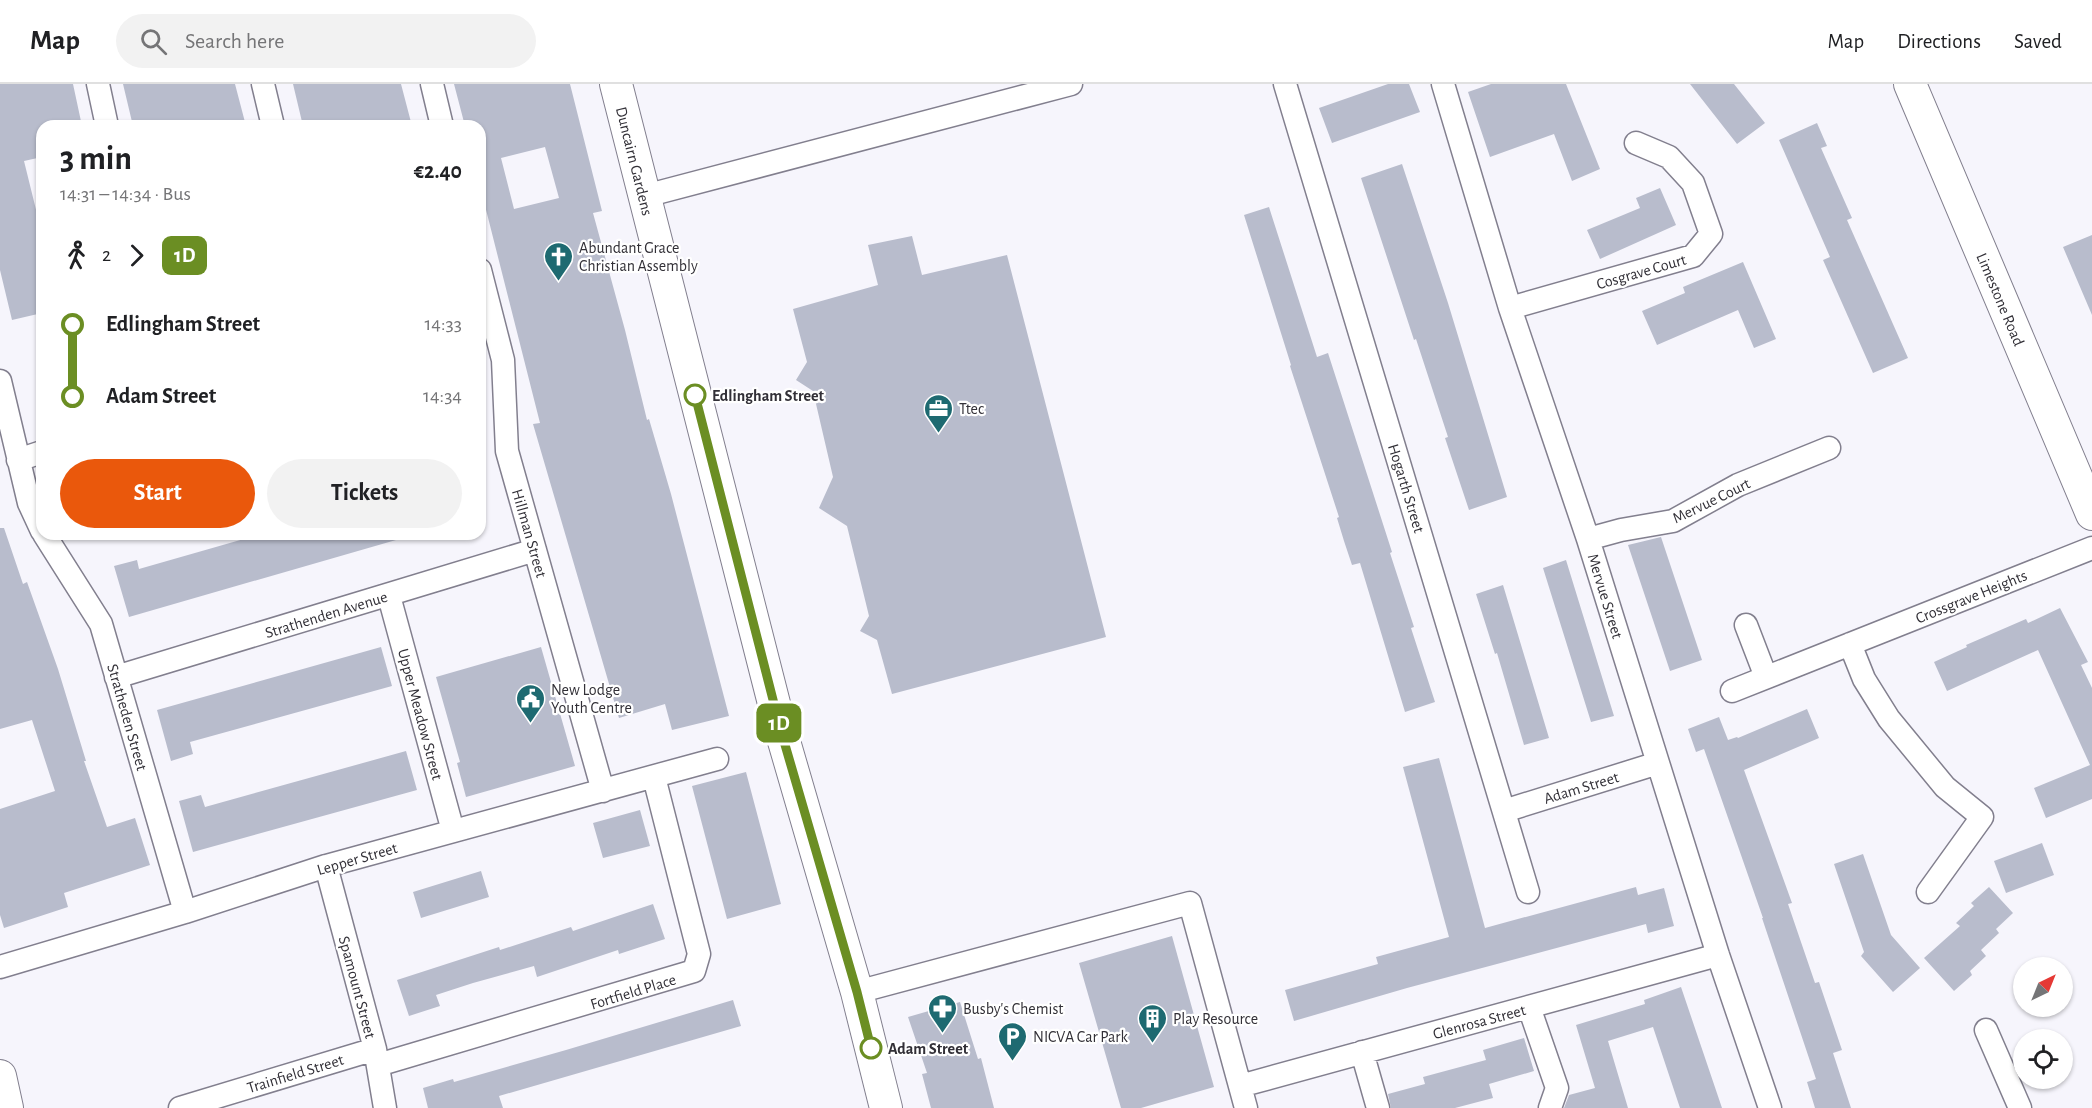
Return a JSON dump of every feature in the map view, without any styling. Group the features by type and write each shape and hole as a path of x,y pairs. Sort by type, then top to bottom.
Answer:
{"street":[{"path":"98,84 106,120"},
{"path":"263,84 272,120"},
{"path":"432,84 441,120"},
{"name":"Duncairn Gardens","path":"616,84 781,731 857,992 886,1108"},
{"path":"645,196 1071,84"},
{"name":"Hogarth Street","path":"1286,84 1528,892"},
{"name":"Mervue Street","path":"1443,84 1510,308 1588,539 1718,955 1770,1108"},
{"name":"Limestone Road","path":"1910,84 2092,514"},
{"name":"Cosgrave Court","path":"1510,308 1693,256 1711,234 1693,183 1669,157 1636,144"},
{"name":"Hillman Street","path":"486,293 503,360 507,451 603,791"},
{"name":"Stratheden Street","path":"0,381 29,503 36,518"},
{"name":"Mervue Court","path":"1588,539 1621,530 1673,521 1738,485 1829,448"},
{"path":"18,460 36,454"},
{"name":"Stratheden Street","path":"48,540 101,624 185,912"},
{"name":"Crossgrave Heights","path":"1732,691 2092,548"},
{"name":"Strathenden Avenue","path":"116,677 536,550"},
{"name":"Upper Meadow Street","path":"389,596 453,831"},
{"path":"1746,625 1766,678"},
{"path":"1850,644 1864,679 1889,719 1946,787 1982,817 1928,892"},
{"name":"Lepper Street","path":"0,967 185,912 326,866 717,759"},
{"name":"Adam Street","path":"1504,811 1658,763"},
{"name":"Fortfield Place","path":"377,1057 694,971 699,954 654,777"},
{"name":"Spamount Street","path":"326,866 377,1057 385,1108"},
{"path":"857,992 1190,903 1246,1108"},
{"name":"Glenrosa Street","path":"1240,1086 1718,955"},
{"path":"1529,1007 1557,1088 1550,1108"},
{"path":"1986,1030 2020,1108"},
{"path":"1362,1052 1378,1108"},
{"name":"Trainfield Street","path":"180,1108 377,1057"},
{"path":"0,1077 7,1108"}],"building":[{"path":"0,84 73,84 81,120 36,120 36,158 24,161 36,210 36,314 12,320 0,270"},
{"path":"123,84 235,84 244,120 132,120"},
{"path":"293,84 401,84 410,120 302,120"},
{"path":"454,84 570,84 602,211 593,213 647,420 649,419 671,494 729,716 672,730 665,704 619,718 533,424 540,423 486,210 486,120 463,120","holes":["545,147 559,198 514,209 501,158"]},
{"path":"1388,84 1409,84 1420,112 1332,143 1319,108"},
{"path":"1491,84 1566,84 1600,169 1572,181 1554,134 1490,157 1468,92"},
{"path":"1690,84 1734,84 1765,123 1737,144"},
{"path":"1817,123 1827,146 1821,148 1852,218 1847,220 1908,358 1873,373 1823,260 1830,257 1779,140"},
{"path":"1402,164 1448,303 1507,497 1469,510 1445,438 1448,437 1361,178"},
{"path":"1660,188 1676,225 1600,259 1587,230 1640,208 1636,198"},
{"path":"1269,207 1317,357 1328,353 1392,552 1390,553 1414,627 1411,628 1435,702 1405,712 1360,563 1352,565 1344,541 1337,518 1339,517 1244,215"},
{"path":"2092,235 2092,315 2063,247"},
{"name":"Ttec","path":"912,236 922,275 1007,255 1106,637 892,694 877,640 860,631 869,616 847,526 819,508 833,477 813,391 796,380 807,362 793,309 878,285 868,245"},
{"path":"1743,262 1776,339 1754,348 1738,310 1657,345 1642,311 1685,293 1683,287"},
{"path":"0,528 4,528 23,584 27,582 58,669 86,761 84,761 107,827 135,818 150,865 64,893 68,907 4,928 0,915 0,809 55,791 32,720 0,729"},
{"path":"1661,537 1702,660 1670,671 1628,545"},
{"path":"240,540 396,540 129,617 114,566 137,560 139,569"},
{"path":"1566,560 1614,716 1591,722 1543,568"},
{"path":"1503,585 1549,738 1524,745 1497,653 1495,654 1476,594"},
{"path":"2060,608 2088,662 2081,665 2092,688 2092,799 2046,818 2034,788 2090,765 2038,650 1947,691 1934,662 1967,647 1966,645 2026,619 2028,623"},
{"path":"381,647 392,686 190,742 193,754 171,761 157,710"},
{"name":"New Lodge Youth Centre","path":"541,647 575,766 466,797 457,763 460,762 436,677"},
{"path":"1807,709 1819,738 1744,770 1792,903 1788,904 1815,983 1819,982 1842,1050 1833,1053 1851,1108 1815,1108 1807,1082 1816,1079 1763,918 1704,749 1696,752 1688,729 1719,717 1728,740"},
{"path":"406,751 417,790 193,852 179,801 201,795 205,807"},
{"path":"1439,758 1485,928 1636,887 1638,895 1664,888 1674,926 1648,933 1646,924 1294,1021 1285,990 1378,964 1376,957 1449,937 1403,767"},
{"path":"746,772 781,904 727,919 692,786"},
{"path":"640,810 650,846 603,858 593,823"},
{"path":"2042,843 2054,875 2006,893 1994,861"},
{"path":"1863,854 1891,935 1920,968 1893,992 1861,956 1864,952 1834,864"},
{"path":"481,871 489,897 421,918 413,892"},
{"path":"1989,887 2013,913 1996,929 1999,933 1981,950 1986,956 1970,971 1972,975 1954,991 1924,958 1960,926 1956,923 1974,906 1971,903"},
{"path":"653,904 665,939 619,954 618,950 537,977 534,966 473,983 436,995 440,1006 409,1016 397,980 499,947 500,950 571,927 573,931"},
{"name":"Play Resource","path":"1172,936 1214,1087 1141,1108 1121,1108 1079,963"},
{"path":"1681,987 1722,1108 1680,1108 1653,1027 1608,1041 1628,1108 1564,1108 1569,1095 1595,1088 1576,1025 1645,1004 1644,1000"},
{"path":"733,1000 741,1026 499,1096 503,1108 428,1108 423,1088 453,1079 454,1082"},
{"path":"960,1002 978,1059 981,1058 994,1108 931,1108 922,1074 927,1073 908,1017"},
{"path":"1524,1038 1534,1071 1489,1084 1493,1098 1455,1108 1391,1108 1388,1094 1425,1084 1423,1077 1486,1060 1483,1050"}],"bus line":[{"name":"1D","path":"695,395 781,731 857,992 871,1048"}],"place":[{"name":"Abundant Grace Christian Assembly","path":"558,282"},
{"name":"Edlingham Street","path":"695,395"},
{"name":"Ttec","path":"938,434"},
{"name":"New Lodge Youth Centre","path":"530,724"},
{"name":"Busby's Chemist","path":"942,1034"},
{"name":"Play Resource","path":"1152,1044"},
{"name":"Adam Street","path":"871,1048"},
{"name":"NICVA Car Park","path":"1012,1062"}]}
